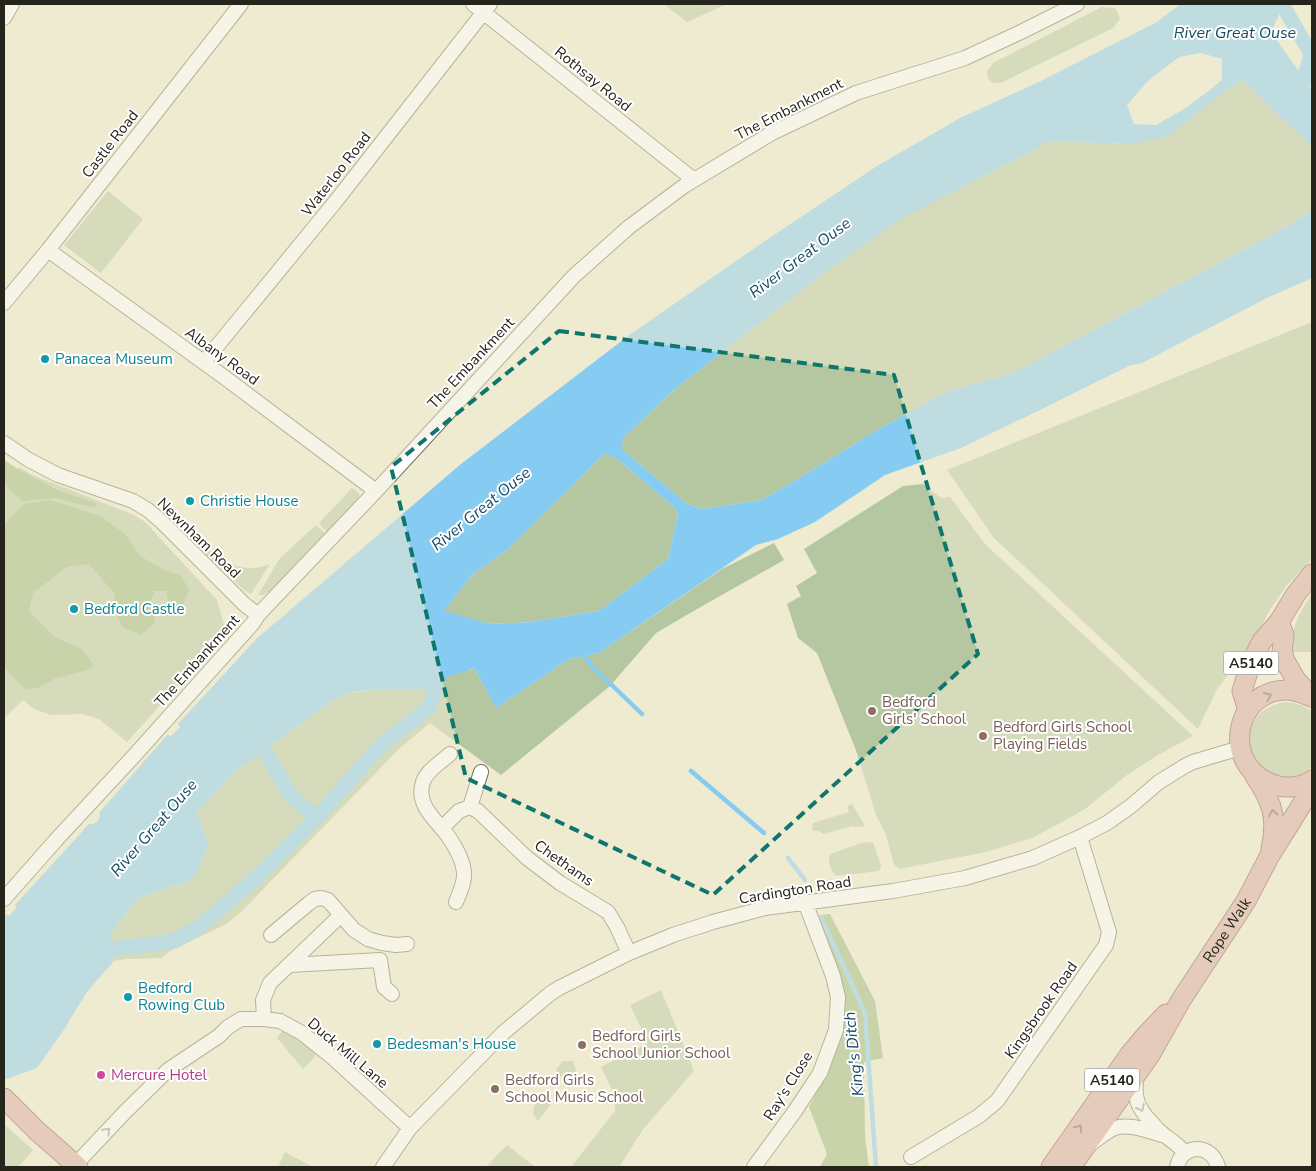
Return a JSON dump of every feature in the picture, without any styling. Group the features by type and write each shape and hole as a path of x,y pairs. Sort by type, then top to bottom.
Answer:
{"main road":[{"name":"A5140","path":"1248,710 1242,691 1250,665 1262,641 1279,622 1296,594 1312,574"},
{"name":"A5140","path":"1279,622 1284,635 1282,651 1285,661 1296,680 1312,697"},
{"path":"1240,748 1239,732 1244,718 1248,710 1262,698 1286,690 1300,692 1312,697"},
{"name":"Rope Walk","path":"1240,748 1244,762 1271,803 1274,828 1269,857"},
{"path":"1253,774 1266,782 1280,787 1295,787 1312,780"},
{"name":"Rope Walk","path":"1071,1167 1138,1074 1181,1000 1246,901 1269,857 1312,788"},
{"name":"Rope Walk","path":"1051,1167 1130,1054 1152,1028 1181,1000"},
{"path":"10,1104 77,1166"}],"street":[{"path":"4,18 12,4"},
{"name":"Castle Road","path":"4,303 48,250 241,4"},
{"name":"The Embankment","path":"4,899 253,623 258,615 376,491 574,276 629,228 694,180 772,133 856,93 965,58 1077,4"},
{"name":"Rothsay Road","path":"482,7 694,180"},
{"name":"Waterloo Road","path":"204,362 336,201 482,7"},
{"name":"Albany Road","path":"48,250 204,362 376,491"},
{"name":"Newnham Road","path":"4,443 29,460 58,474 133,501 148,510 244,604 258,615"},
{"name":"Cardington Road","path":"383,1167 410,1128 503,1033 551,993 629,953 673,935 765,908 894,891 965,878 1033,858 1107,823 1176,770 1193,762 1240,748"},
{"path":"450,754 427,774 422,785 422,798 429,813 450,839 458,853 464,872 462,886 456,902"},
{"path":"442,828 459,811 470,807 481,772"},
{"name":"Chethams","path":"470,807 478,811 527,858 560,883 608,912 618,927 629,953"},
{"name":"Kingsbrook Road","path":"911,1157 979,1116 997,1101 1106,945 1109,932 1080,837"},
{"path":"271,935 315,899 321,898 328,900 354,930 368,939 382,943 407,944"},
{"name":"Ray's Close","path":"754,1167 820,1073 836,1030 838,997 833,976 805,902"},
{"path":"264,1019 263,1000 270,983 341,915"},
{"path":"289,965 380,960 384,987 392,994"},
{"name":"Duck Mill Lane","path":"77,1166 140,1097 168,1070 241,1019 280,1021 302,1033 332,1057 410,1128"},
{"path":"1138,1074 1136,1085 1137,1103 1144,1114 1163,1135"},
{"path":"1085,1149 1105,1133 1117,1127 1131,1127 1163,1135 1175,1142 1185,1153"},
{"path":"1177,1167 1185,1153 1197,1149 1209,1152 1214,1156 1218,1167"}],"highlighted area":[{"path":"559,331 894,375 978,654 713,895 466,778 391,467"}],"green space":[{"path":"664,4 727,4 687,22"},
{"path":"1102,7 1114,8 1117,11 1120,19 1113,28 1003,82 994,83 988,78 987,71 993,63"},
{"path":"1242,80 1312,147 1312,210 1288,226 1013,373 945,392 872,433 761,500 702,509 687,504 622,449 623,438 674,390 827,271 904,216 1035,150 1046,141 1131,144 1221,94"},
{"path":"108,191 143,219 101,273 64,245"},
{"path":"1312,322 1312,559 1287,585 1269,611 1249,653 1245,653 1217,689 1198,729 994,538 947,470"},
{"path":"604,454 615,457 674,507 678,513 668,559 599,611 530,622 491,624 468,618 470,670 474,668 496,708 569,659 599,653 722,569 774,543 784,560 656,633 610,686 501,775 430,723 400,748 242,911 226,924 170,951 162,958 114,961 111,933 138,898 189,881 208,843 197,812 235,772 339,696 382,690 425,690 444,611 472,575 507,550"},
{"path":"4,460 57,490 96,503 95,508 56,498 22,501 4,484"},
{"path":"20,467 30,474 134,515 145,522 217,600 226,632 127,742 99,719 83,714 51,715 34,709 23,700 4,718 4,488"},
{"path":"923,484 941,498 950,497 985,544 1193,736 1127,775 1085,809 1032,838 986,852 899,869 894,864 886,835 876,815 857,753 817,653 798,638 787,604 801,596 796,586 817,573 804,549 903,486"},
{"path":"352,488 359,493 359,500 327,532 319,523"},
{"path":"50,500 100,516 125,534 140,556 167,571 181,576 189,589 182,608 169,604 166,591 154,591 151,601 155,623 140,635 122,627 115,610 115,594 89,564 67,567 33,593 29,611 56,638 82,649 94,666 84,671 54,679 38,688 24,689 4,667 4,529 5,524 24,504"},
{"path":"316,525 326,534 270,591 263,595 258,595 280,558"},
{"path":"203,546 234,565 251,568 270,564 251,594 244,590 200,549"},
{"path":"1312,593 1312,652 1293,652 1290,638 1300,613"},
{"path":"1285,702 1300,705 1312,712 1312,767 1294,777 1278,776 1264,768 1254,755 1250,740 1253,724 1264,710"},
{"path":"852,804 865,826 852,826 824,834 813,831 813,823 849,812 847,807"},
{"path":"873,842 881,866 879,871 836,876 829,863 831,854 861,843"},
{"path":"830,914 875,1001 883,1058 864,1062 865,1135 869,1167 820,1167 827,1154 809,1107 827,1073 841,1032 810,916"},
{"path":"661,990 694,1071 644,1128 619,1167 571,1167 615,1111 615,1096 601,1067 648,1043 630,1005"},
{"path":"283,1030 317,1054 303,1069 277,1038"},
{"path":"563,1061 573,1061 576,1070 569,1081 562,1079 556,1070"},
{"path":"547,1094 552,1098 552,1103 538,1121 533,1114 534,1106"},
{"path":"4,1124 33,1150 18,1167 4,1167"},
{"path":"507,1145 535,1167 486,1167"},
{"path":"285,1152 311,1166 313,1167 278,1167"}],"water":[{"name":"River Great Ouse","path":"1180,4 1284,4 1271,32 1312,90 1312,147 1242,80 1221,94 1168,136 1131,144 1046,141 1035,150 904,217 827,271 674,390 623,438 622,449 687,504 702,509 761,500 872,433 945,392 1013,373 1288,226 1312,210 1312,278 1265,299 1140,364 1131,365 961,448 885,475 815,522 778,539 756,545 599,653 569,659 496,708 474,668 447,677 425,690 360,691 339,696 235,772 197,812 208,843 197,874 189,881 138,898 111,933 114,961 87,992 37,1068 4,1080 4,917 6,914 9,916 17,907 15,905 89,824 97,821 100,816 99,813 168,734 170,737 180,727 178,724 258,637 461,464 628,336 759,245 877,166 962,117 1041,81 1157,22","holes":["1201,53 1222,59 1222,80 1184,109 1156,125 1134,124 1127,105 1148,81 1179,57","604,454 615,457 674,507 678,513 668,559 599,611 530,622 491,624 444,611 472,575 507,550"]}],"waterway":[{"name":"River Great Ouse","path":"1282,4 1311,54 1299,98"},
{"name":"King's Ditch","path":"582,652 591,665 642,714"},
{"path":"94,952 175,941 199,927 256,878 324,810 380,746 430,707 442,664"},
{"path":"254,733 291,796 316,817"},
{"name":"King's Ditch","path":"691,771 764,833"},
{"name":"King's Ditch","path":"788,858 805,880"},
{"name":"King's Ditch","path":"821,917 865,1013 876,1167"}],"place":[{"name":"Panacea Museum","path":"45,359"},
{"name":"Christie House","path":"190,501"},
{"name":"Bedford Castle","path":"74,609"},
{"name":"Bedford Girls' School","path":"872,711"},
{"name":"Bedford Girls School Playing Fields","path":"983,736"},
{"name":"Bedford Rowing Club","path":"128,997"},
{"name":"Bedesman's House","path":"377,1044"},
{"name":"Bedford Girls School Junior School","path":"582,1045"},
{"name":"Mercure Hotel","path":"101,1075"},
{"name":"Bedford Girls School Music School","path":"495,1089"}]}
